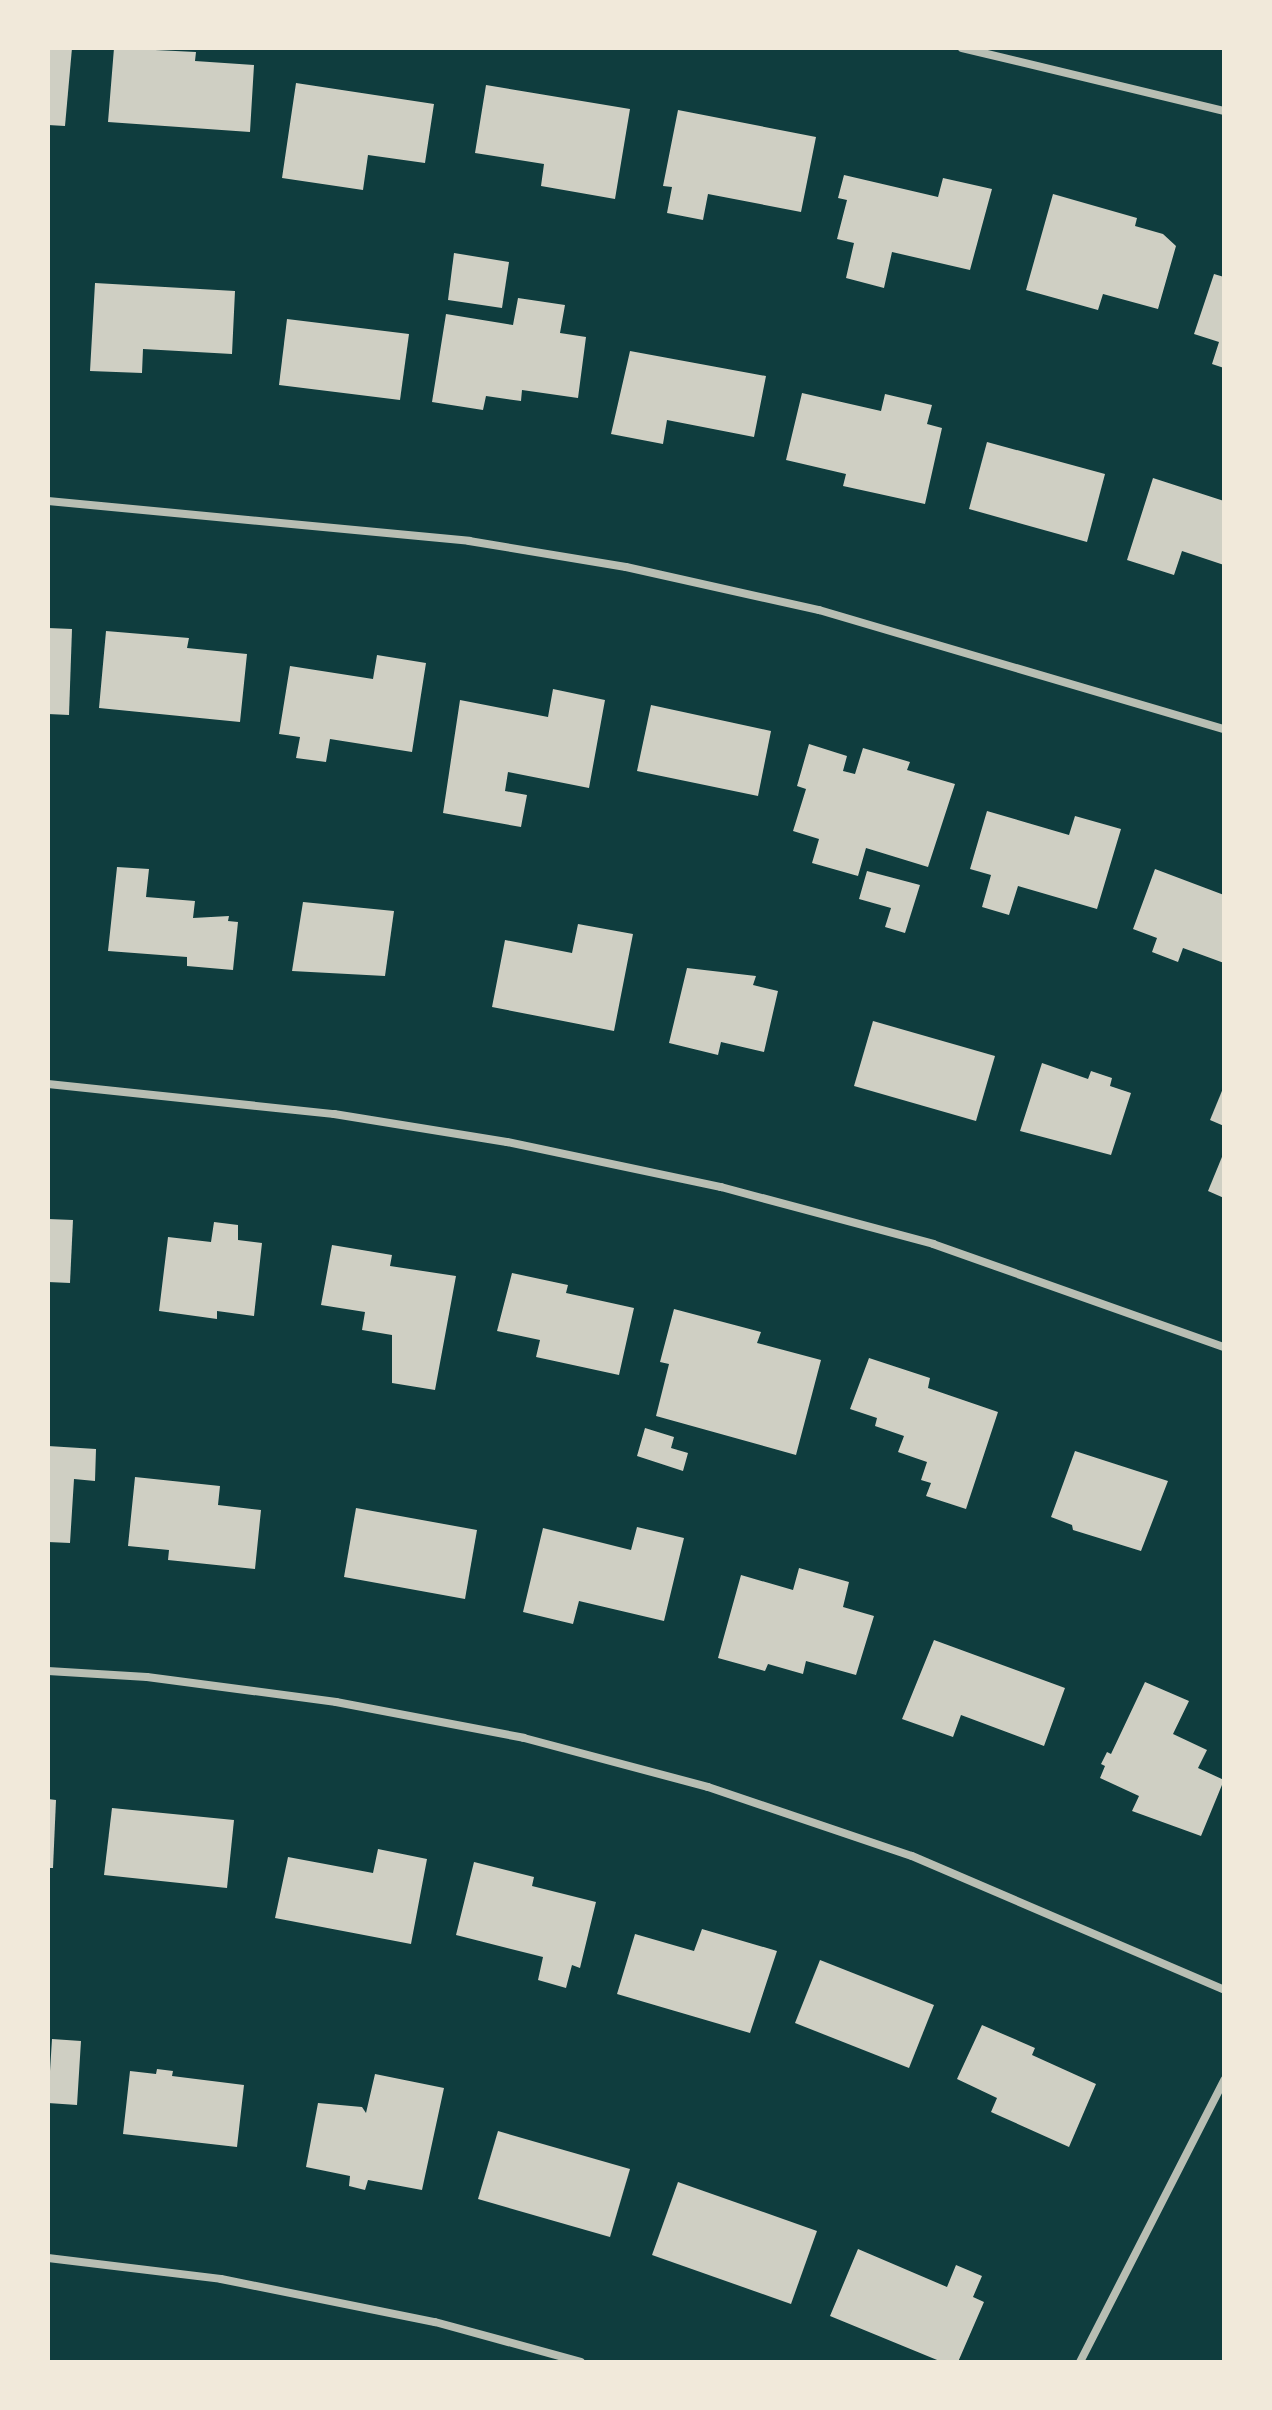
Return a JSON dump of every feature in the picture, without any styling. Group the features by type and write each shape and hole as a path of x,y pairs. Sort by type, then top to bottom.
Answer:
{"street":[{"path":"962,48 1224,111"},
{"path":"48,501 469,541 626,567 819,610 1224,729"},
{"path":"48,1084 334,1114 507,1142 721,1187 933,1244 1224,1347"},
{"path":"48,1671 147,1677 336,1702 524,1738 708,1787 912,1856 1224,1990"},
{"path":"1080,2362 1224,2080"},
{"path":"48,2258 236,2282 435,2322 581,2362"}],"building":[{"path":"48,48 72,48 65,126 48,125"},
{"path":"114,48 196,52 195,61 254,65 250,132 108,122"},
{"path":"296,83 434,104 425,163 368,155 363,190 282,178"},
{"path":"486,85 630,109 615,199 541,186 544,164 475,153"},
{"path":"678,110 816,137 801,212 708,194 703,220 667,213 672,187 663,186"},
{"path":"844,175 938,197 943,178 992,189 970,270 892,252 884,288 846,278 854,243 837,239 847,200 838,198"},
{"path":"1053,194 1137,218 1135,226 1163,234 1176,246 1158,309 1103,294 1098,310 1026,290"},
{"path":"454,253 509,262 502,308 448,300"},
{"path":"1214,274 1224,277 1224,368 1212,364 1219,342 1194,334"},
{"path":"95,283 235,291 232,354 143,349 142,373 90,371"},
{"path":"518,298 565,305 560,333 586,337 578,398 522,390 521,401 486,396 483,410 432,402 446,314 513,325"},
{"path":"287,319 409,334 400,400 279,385"},
{"path":"630,351 766,376 754,437 667,420 663,444 611,434"},
{"path":"802,393 881,411 885,394 932,405 927,424 942,428 925,504 843,486 846,474 786,460"},
{"path":"987,442 1105,474 1087,542 969,509"},
{"path":"1153,478 1224,501 1224,565 1182,551 1174,575 1127,560"},
{"path":"48,628 72,629 69,715 48,714"},
{"path":"106,631 189,638 187,648 247,654 240,722 99,708"},
{"path":"377,655 426,663 412,752 330,739 326,762 296,758 300,737 279,734 290,666 373,679"},
{"path":"553,689 605,700 589,788 508,772 505,791 527,795 521,827 443,813 460,700 548,717"},
{"path":"651,705 771,731 758,796 637,771"},
{"path":"809,744 847,756 843,771 855,774 863,748 910,762 907,770 955,784 928,867 866,848 858,876 812,863 819,839 793,831 806,789 797,786"},
{"path":"987,811 1069,835 1075,816 1121,829 1097,909 1018,886 1009,915 982,907 991,875 970,869"},
{"path":"117,867 149,869 146,897 195,901 193,918 229,916 228,921 238,922 233,970 187,966 187,957 108,951"},
{"path":"1155,869 1224,895 1224,963 1183,948 1178,962 1152,952 1157,938 1133,929"},
{"path":"867,871 920,885 905,933 885,927 891,908 859,899"},
{"path":"303,902 394,911 385,976 292,971"},
{"path":"578,924 633,934 614,1031 492,1007 505,940 572,953"},
{"path":"687,968 756,976 753,985 778,991 764,1052 721,1042 718,1055 669,1043"},
{"path":"873,1021 995,1056 976,1121 854,1086"},
{"path":"1042,1063 1088,1079 1091,1071 1112,1078 1110,1086 1131,1093 1111,1155 1020,1131"},
{"path":"1224,1086 1224,1126 1210,1120"},
{"path":"1224,1152 1224,1198 1208,1191"},
{"path":"48,1219 73,1220 70,1283 48,1282"},
{"path":"214,1222 238,1225 238,1240 262,1243 254,1316 217,1311 217,1319 159,1311 168,1237 211,1242"},
{"path":"332,1245 392,1255 390,1266 456,1276 435,1390 392,1383 392,1335 362,1330 365,1312 321,1305"},
{"path":"512,1273 568,1285 566,1293 634,1308 619,1375 536,1357 540,1340 497,1331"},
{"path":"674,1309 761,1332 757,1343 821,1360 796,1455 656,1416 669,1364 660,1362"},
{"path":"869,1358 930,1378 928,1388 998,1412 966,1509 926,1496 931,1483 921,1480 927,1462 898,1452 904,1436 875,1426 877,1418 850,1409"},
{"path":"645,1428 674,1437 671,1448 688,1453 683,1471 637,1456"},
{"path":"48,1446 96,1449 95,1481 74,1479 70,1543 48,1542"},
{"path":"1075,1451 1168,1481 1141,1551 1073,1530 1072,1525 1051,1517"},
{"path":"135,1477 220,1486 218,1505 261,1510 255,1569 168,1560 169,1550 128,1546"},
{"path":"356,1508 477,1530 465,1599 344,1577"},
{"path":"637,1527 684,1538 664,1621 579,1601 573,1624 523,1612 543,1528 631,1550"},
{"path":"799,1568 849,1582 843,1607 874,1616 856,1675 806,1661 803,1674 768,1664 765,1671 718,1658 741,1575 793,1590"},
{"path":"934,1640 1065,1688 1044,1746 961,1715 953,1737 902,1719"},
{"path":"1145,1682 1189,1701 1173,1734 1207,1750 1198,1768 1224,1780 1201,1836 1132,1811 1139,1796 1100,1778 1105,1766 1101,1764 1107,1752 1111,1754"},
{"path":"48,1799 56,1800 53,1868 48,1868"},
{"path":"112,1808 234,1820 227,1888 104,1875"},
{"path":"378,1849 427,1859 411,1944 275,1918 288,1857 373,1873"},
{"path":"474,1862 534,1877 532,1886 596,1902 580,1968 572,1965 566,1988 538,1980 543,1957 456,1935"},
{"path":"702,1929 777,1951 750,2033 617,1994 635,1934 694,1951"},
{"path":"820,1960 934,2005 909,2068 795,2023"},
{"path":"982,2025 1035,2048 1032,2055 1096,2084 1069,2147 991,2112 997,2098 957,2079"},
{"path":"52,2039 81,2041 77,2105 48,2103"},
{"path":"157,2069 173,2071 172,2076 244,2085 237,2147 123,2134 130,2071 156,2074"},
{"path":"375,2074 444,2088 422,2190 368,2180 365,2190 349,2186 350,2176 306,2167 318,2103 362,2107 366,2113"},
{"path":"498,2131 630,2169 610,2237 478,2199"},
{"path":"678,2182 817,2231 791,2304 652,2255"},
{"path":"858,2249 947,2287 956,2265 982,2276 973,2297 984,2302 958,2362 942,2362 830,2316"}]}
